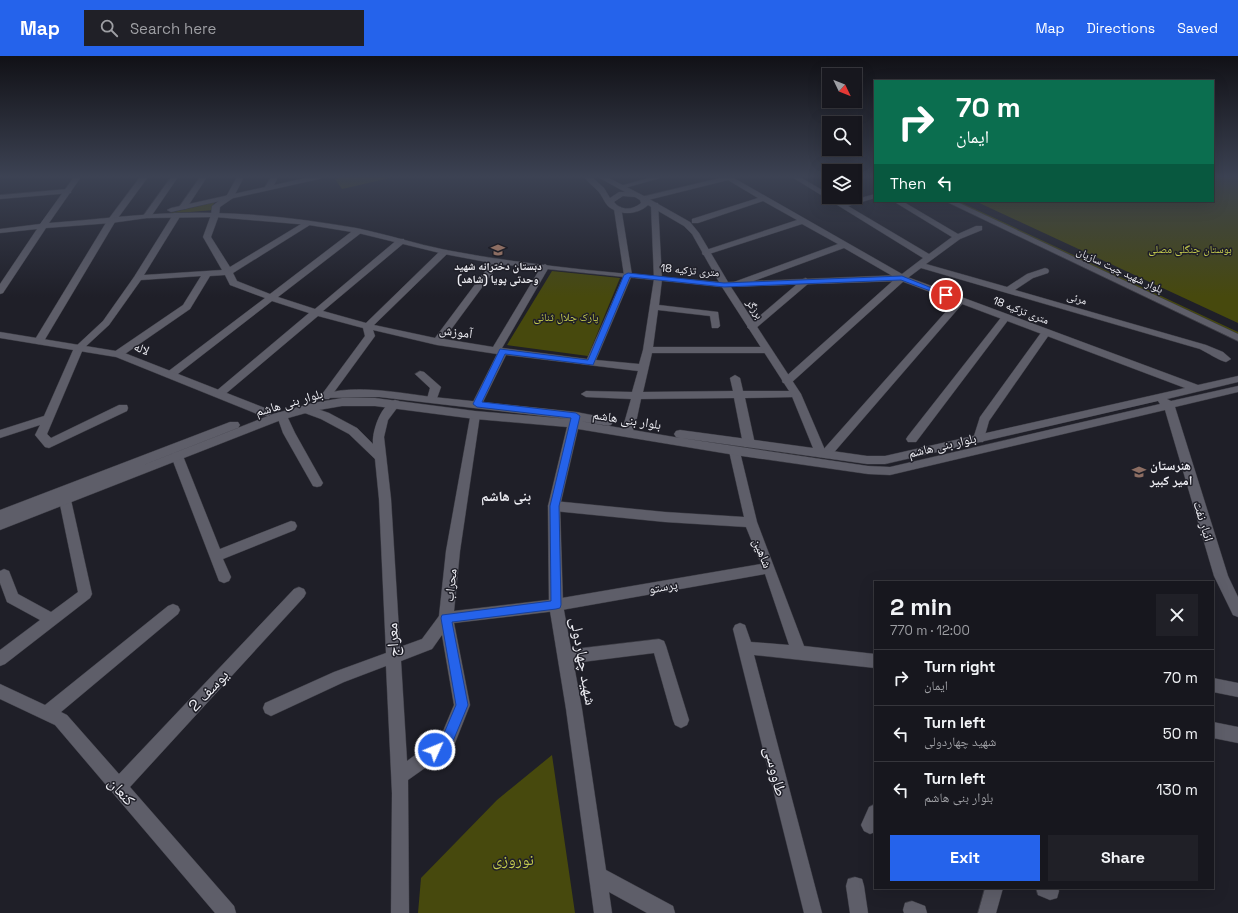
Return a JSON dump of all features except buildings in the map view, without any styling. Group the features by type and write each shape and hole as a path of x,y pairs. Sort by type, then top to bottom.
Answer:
{"street":[{"path":"0,291 50,217"},
{"path":"39,341 114,217"},
{"path":"0,231 111,221 138,217"},
{"path":"123,408 49,444 41,435 79,348 106,323 138,278 176,217"},
{"name":"آموزش","path":"215,217 207,237 233,283 270,298 367,327 437,342 590,363 643,368"},
{"name":"18 متری تزکیه","path":"239,217 309,223 358,231 444,252 496,261 658,279 724,285 902,278 1196,388 1207,396"},
{"path":"590,363 628,275 617,217"},
{"path":"629,427 648,350 658,279 655,217"},
{"name":"برزگر","path":"675,217 687,224 695,233 724,285 796,394 824,454"},
{"path":"695,221 707,217"},
{"path":"796,217 902,278"},
{"path":"866,217 929,258"},
{"path":"924,217 957,237"},
{"name":"بلوار شهید چیت سازیان","path":"983,217 1237,337"},
{"name":"بلوار شهید چیت سازیان","path":"995,217 1237,337"},
{"path":"706,253 803,221"},
{"path":"138,278 228,272 309,223"},
{"path":"787,381 902,278 957,237 979,228"},
{"path":"170,374 358,231"},
{"path":"219,394 401,241"},
{"path":"737,284 844,245"},
{"path":"324,397 370,336 367,327 444,252"},
{"path":"437,342 496,261"},
{"name":"مرئی","path":"920,265 1202,347 1219,354 1226,359"},
{"name":"محراب","path":"399,776 447,742 462,705 446,618 453,550 476,410 499,350 545,267"},
{"path":"1009,290 1030,276 1045,271"},
{"path":"118,354 187,307 207,273"},
{"path":"752,327 806,282"},
{"path":"824,454 961,300"},
{"path":"654,307 715,314 715,326"},
{"path":"912,439 1006,317"},
{"path":"979,439 984,420 1046,332"},
{"path":"0,345 3,335"},
{"name":"لاله","path":"3,335 118,354 266,412"},
{"path":"648,350 767,350"},
{"path":"420,374 436,387 432,399"},
{"path":"734,378 749,444"},
{"name":"بلوار بنی هاشم","path":"0,525 282,416 306,409 342,402 375,402 574,420 824,454 885,460 1238,378"},
{"name":"بلوار بنی هاشم","path":"574,420 735,451 868,470 890,471 1238,389"},
{"name":"بلوار بنی هاشم","path":"0,515 266,412 312,398 344,394 379,394 432,399 476,410"},
{"path":"586,394 637,396 796,394"},
{"path":"1158,397 1169,405"},
{"name":"معراج","path":"395,404 383,419 378,437 385,499 399,776 400,913"},
{"name":"انبار نفت","path":"1169,405 1221,576 1238,611"},
{"path":"306,409 325,416 353,431 381,458"},
{"path":"282,416 289,433 317,484"},
{"path":"0,434 49,418"},
{"name":"شهید چهاردولی","path":"574,420 554,506 556,605 566,657 603,913"},
{"name":"شاهین","path":"735,451 751,522 770,568 799,652"},
{"path":"177,456 224,577"},
{"path":"0,659 85,594 64,500"},
{"path":"554,506 665,518 751,522"},
{"path":"216,556 291,526"},
{"name":"پرستو","path":"446,618 556,605 770,568"},
{"path":"4,575 12,598 52,619"},
{"name":"یوسف 2","path":"118,786 299,593"},
{"path":"47,713 173,610"},
{"path":"271,708 339,677 427,644 446,618"},
{"name":"طاووسی","path":"740,629 813,913"},
{"path":"566,657 659,646 681,720"},
{"path":"745,648 799,652 874,661"},
{"path":"1214,685 1238,690"},
{"name":"کنعان","path":"0,692 61,720 227,913"},
{"path":"1214,730 1238,735"},
{"path":"598,876 666,913"},
{"path":"855,886 859,913"},
{"path":"987,913 994,889"}],"green space":[{"path":"987,217 992,217 1238,332 1238,336"},
{"name":"بوستان جنگلی مصلی","path":"1009,217 1238,217 1238,323"},
{"name":"پارک جلال ثنائی","path":"552,271 620,278 588,356 507,345"},
{"name":"نوروزی","path":"552,755 575,913 418,913 421,878 497,800"}],"place":[{"name":"دبستان دخترانه شهید وحدتی پویا (شاهد)","path":"498,250"},
{"name":"هنرستان امیر کبیر","path":"1139,472"}],"district":[{"name":"بنی هاشم","path":"506,496"}],"route":[{"path":"435,750 447,742 462,705 446,618 556,605 554,506 576,416 477,404 503,351 590,363 628,275 724,285 902,278 946,295"}]}
